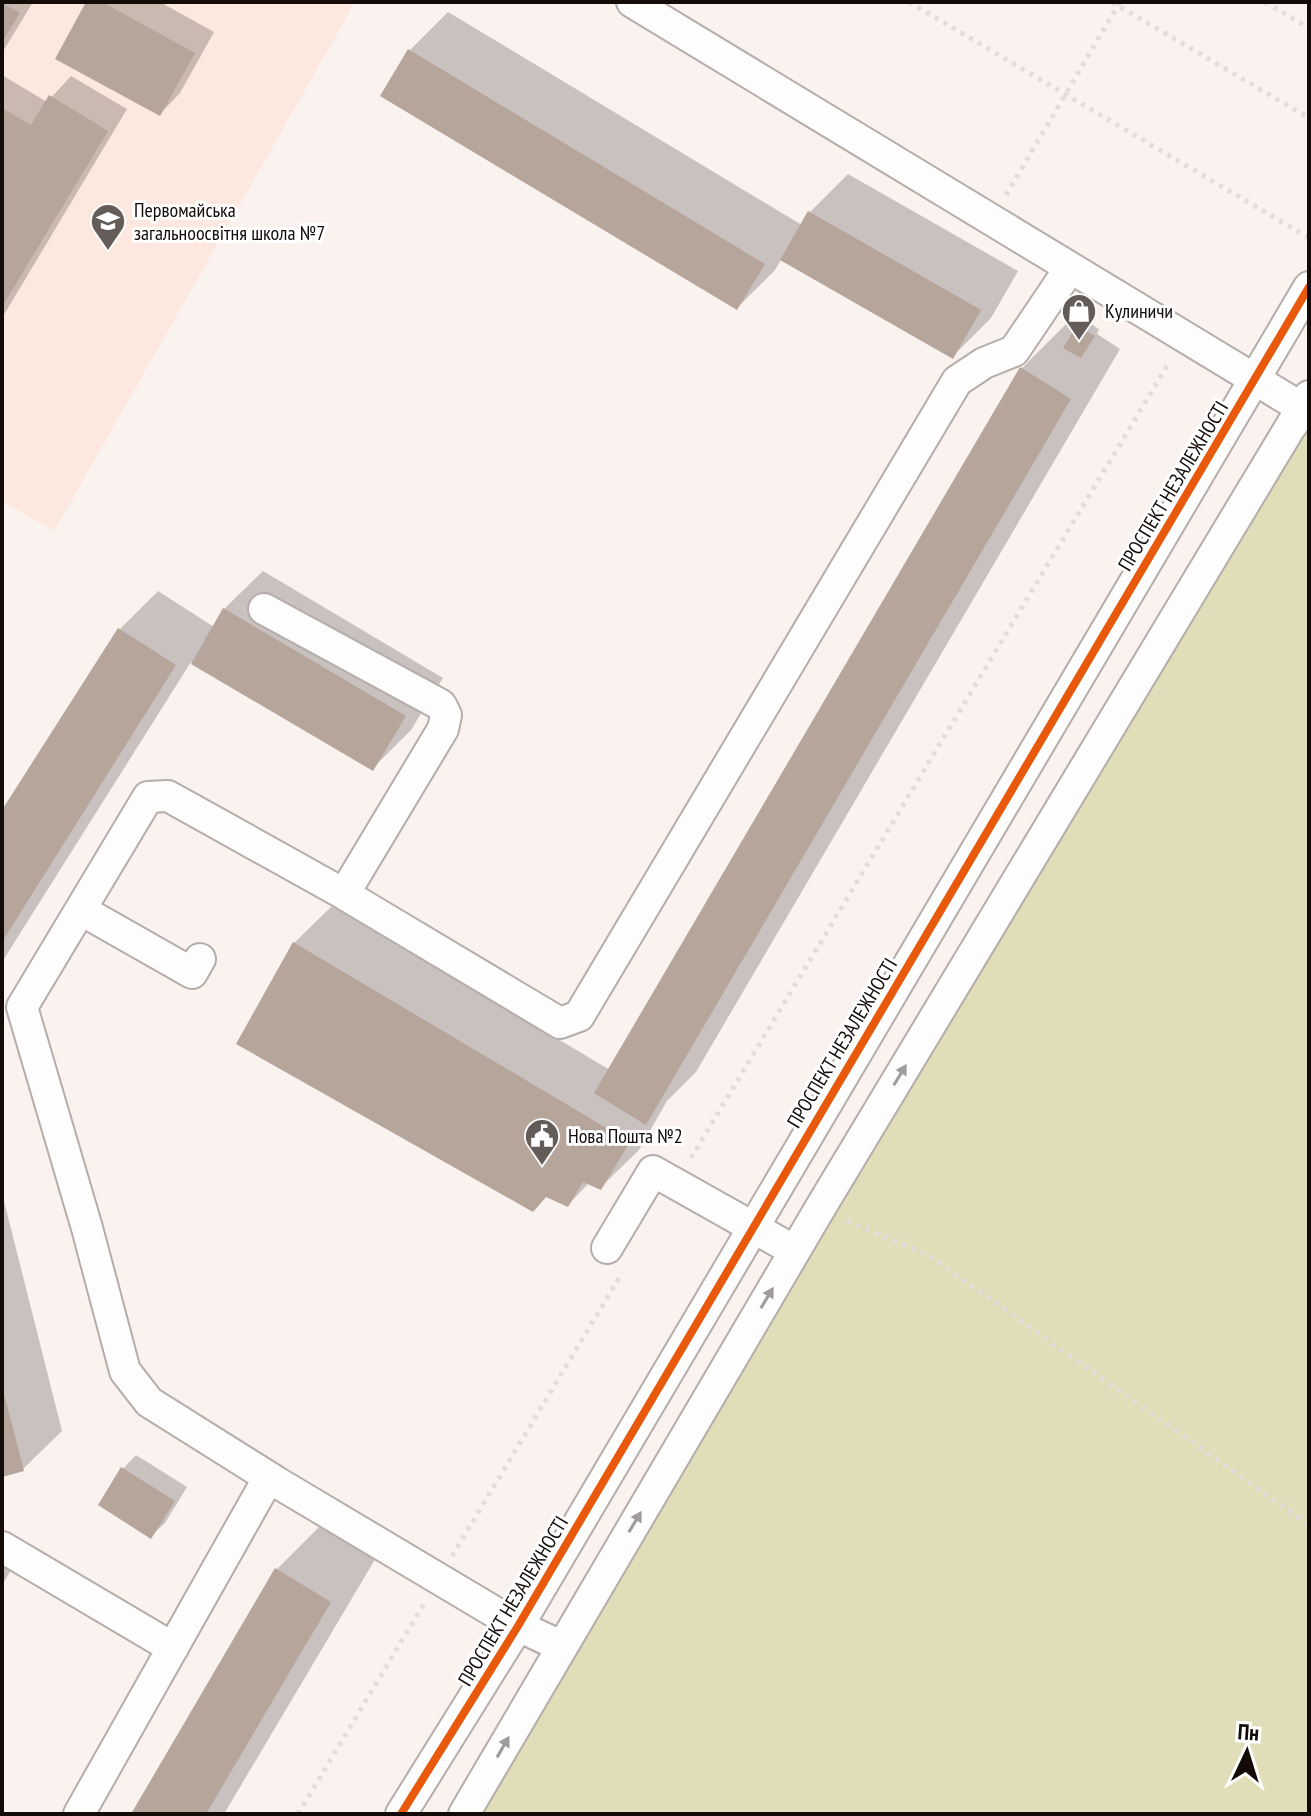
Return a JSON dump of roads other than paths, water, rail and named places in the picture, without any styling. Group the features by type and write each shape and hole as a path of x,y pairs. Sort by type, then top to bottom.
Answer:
{"street":[{"path":"464,1814 819,1210 1301,409 632,2"},
{"path":"561,1646 518,1626 149,1402 125,1371 22,1007 148,797 168,796 344,894 560,1023 579,1016 957,381 984,363 1014,351 1070,268"},
{"name":"ПРОСПЕКТ НЕЗАЛЕЖНОСТІ","path":"401,1814 518,1626 1309,287"},
{"path":"264,609 441,705 446,715 443,729 344,894"},
{"path":"81,910 192,973 200,959"},
{"path":"617,1256 653,1171 795,1251"},
{"path":"79,1814 269,1477"},
{"path":"2,1547 173,1648"}],"place":[{"name":"Первомайська загальноосвітня школа №7","path":"108,252"},
{"name":"Кулиничи","path":"1079,342"},
{"name":"Нова Пошта №2","path":"542,1167"}]}
